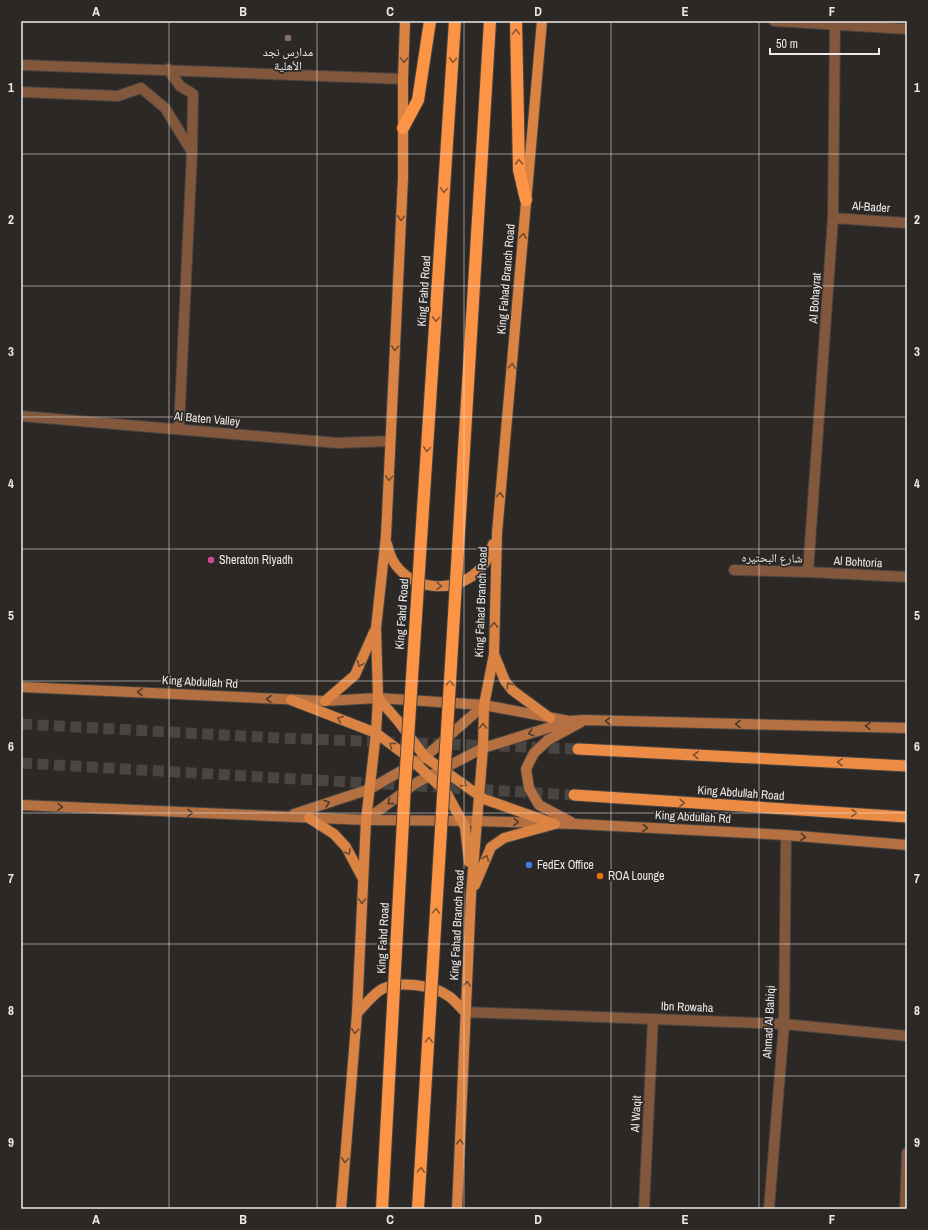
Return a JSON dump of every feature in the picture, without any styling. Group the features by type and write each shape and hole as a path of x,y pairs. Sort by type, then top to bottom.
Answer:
{"highway":[{"path":"403,128 418,100 430,21"},
{"name":"King Fahd Road","path":"382,1209 405,784 455,21"},
{"path":"418,1209 490,21"},
{"path":"516,21 519,170 526,200"},
{"path":"578,750 907,766"},
{"name":"King Abdullah Road","path":"574,795 907,817"}],"main road":[{"path":"341,1209 357,1013 366,820 376,734 378,698 376,628 386,536 403,178 403,79 405,21"},
{"name":"King Fahad Branch Road","path":"457,1209 471,894 483,748 484,705 494,654 496,533 542,21"},
{"path":"386,536 390,555 398,568 410,578 425,585 440,587 455,585 470,578 481,568 490,555 496,533"},
{"path":"324,701 355,676 376,628"},
{"path":"494,654 505,681 512,690 550,718"},
{"name":"King Abdullah Rd","path":"21,687 291,700 324,701 378,698 484,705"},
{"path":"378,698 398,720 425,757 484,799 555,824"},
{"path":"291,700 376,734 415,763 446,792 465,827 471,894"},
{"path":"290,816 370,789 425,757 484,705 569,721 584,720 907,728"},
{"path":"576,824 539,805 529,788 526,769 534,753 548,740 584,720"},
{"path":"21,805 366,820 416,783 483,748 569,721"},
{"path":"309,818 334,834 346,846 363,878"},
{"name":"King Abdullah Rd","path":"366,820 576,824 786,836 907,845"},
{"path":"471,894 491,847 504,838 555,824"},
{"path":"357,1013 379,990 391,986 407,984 438,991 449,996 465,1012"}],"street":[{"path":"774,21 907,29"},
{"name":"Al Bohayrat","path":"808,572 833,218 836,25"},
{"path":"21,64 403,79"},
{"path":"168,69 180,86 193,94 192,152 179,430"},
{"path":"21,92 118,96 141,88 165,108 192,152"},
{"name":"Al-Bader","path":"833,218 907,223"},
{"name":"Al Baten Valley","path":"21,416 338,443 390,441"},
{"name":"شارع البحتيره","path":"734,570 808,572"},
{"name":"Al Bohtoria","path":"808,572 907,577"},
{"name":"Ahmad Al Bahiqi","path":"769,1209 784,1024 786,836"},
{"name":"Ibn Rowaha","path":"465,1012 784,1024 907,1036"},
{"name":"Al Waqit","path":"644,1209 653,1020"},
{"path":"905,1209 907,1153"}],"tunnel":[{"path":"21,724 280,738 578,749"},
{"path":"21,763 574,795"}],"place":[{"name":"مدارس نجد الأهلية","path":"288,38"},
{"name":"Sheraton Riyadh","path":"211,560"},
{"name":"FedEx Office","path":"529,865"},
{"name":"ROA Lounge","path":"600,876"}]}
